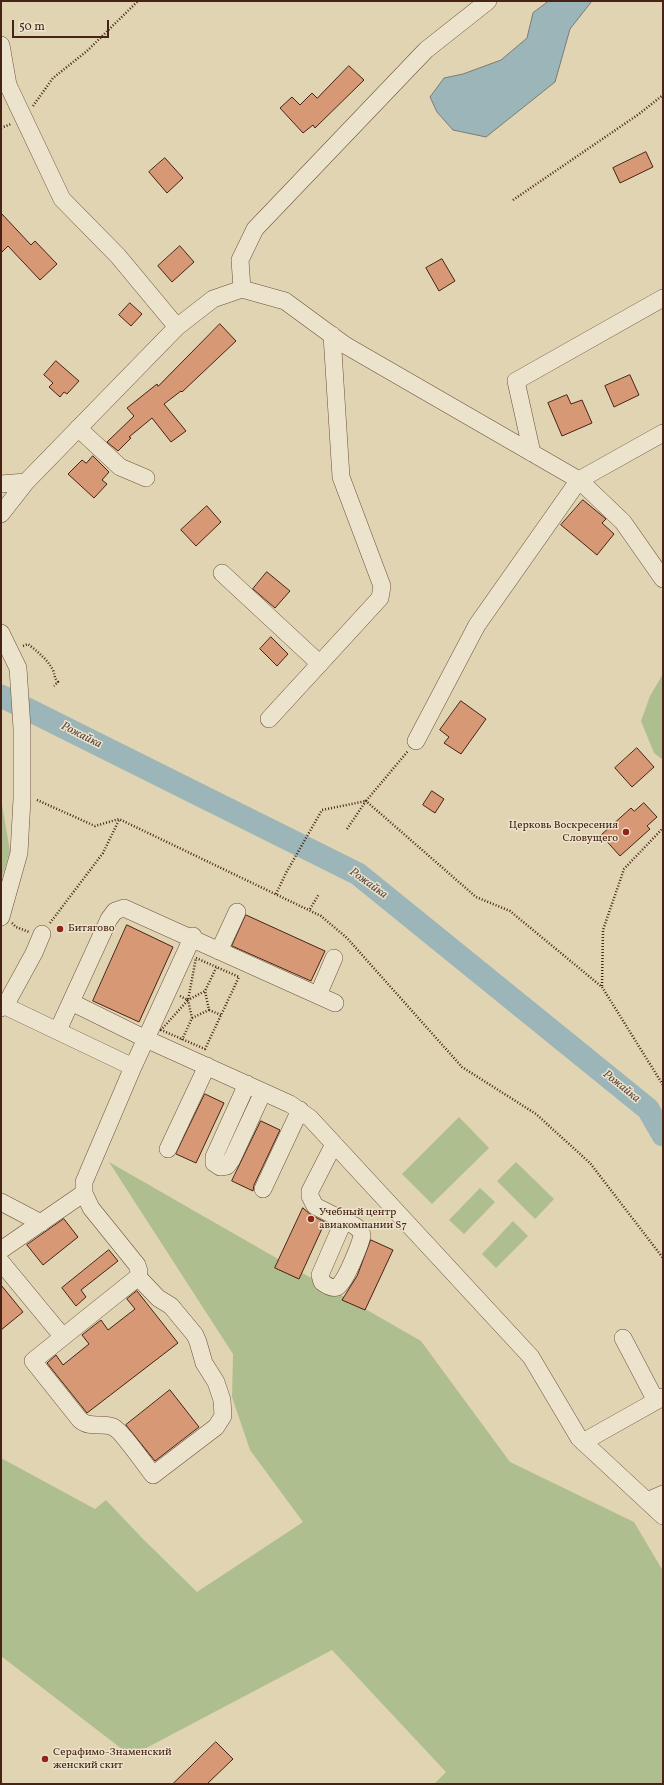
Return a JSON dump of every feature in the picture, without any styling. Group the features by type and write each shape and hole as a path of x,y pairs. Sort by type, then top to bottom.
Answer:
{"street":[{"path":"242,289 240,260 255,229 426,50 488,1"},
{"path":"1,45 8,85 62,199 118,256 177,326"},
{"path":"1,514 26,482 177,326 213,299 242,289 285,301 346,345 579,480 622,522 663,579"},
{"path":"532,453 516,381 663,298"},
{"path":"269,719 380,598 382,586 340,477 332,335"},
{"path":"78,428 120,467 146,478"},
{"path":"416,741 477,625 579,480 663,433"},
{"path":"1,484 26,482"},
{"path":"222,573 320,664"},
{"path":"1,633 18,668 22,728 22,799 18,853 2,914"},
{"path":"58,1030 109,919 115,911 124,908 192,938 220,957 335,1003"},
{"path":"220,957 237,912"},
{"path":"42,934 34,953 3,1007 58,1030 133,1067"},
{"path":"138,1277 158,1298 171,1306 195,1335 204,1363 216,1382 222,1400 223,1416 216,1427 152,1476 116,1429 106,1425 89,1425 80,1420 33,1360 138,1277 139,1271 137,1266 92,1208 84,1193 84,1182 133,1067 192,938"},
{"path":"318,995 334,958"},
{"path":"71,1002 146,1038 179,1046 207,1066 300,1110 334,1144 531,1357 543,1374 576,1433 583,1442 663,1516"},
{"path":"168,1149 207,1066"},
{"path":"247,1084 214,1157 214,1163 220,1167 227,1166 232,1159 263,1092"},
{"path":"263,1189 300,1110"},
{"path":"334,1144 310,1191 310,1196 314,1206 344,1220"},
{"path":"1,1250 84,1193"},
{"path":"1,1202 41,1223"},
{"path":"1,1262 63,1337"},
{"path":"583,1442 660,1399 623,1338"},
{"path":"647,1501 663,1494"}],"path":[{"path":"1,128 24,119 53,78 87,51 138,1"},
{"path":"513,200 640,114 663,95"},
{"path":"10,651 28,644 44,656 54,672 55,679 58,682 54,686"},
{"path":"347,829 366,800 416,741"},
{"path":"22,799 37,800 95,826 119,819 310,909 321,916 347,938 462,1067 536,1114 590,1163 663,1258"},
{"path":"276,894 322,810 366,800"},
{"path":"366,800 476,897 510,911 602,987 663,1085"},
{"path":"2,914 16,927 27,932 42,934 103,853 119,819"},
{"path":"602,987 603,930 624,869 663,828"},
{"path":"310,909 319,894"},
{"path":"209,1010 205,991 220,957"},
{"path":"179,1046 192,1018 188,1000 196,958 220,957"},
{"path":"205,991 188,1000 162,1030 179,1046 205,1049 221,1015 238,977 220,957"},
{"path":"192,1018 209,1010 221,1015"}],"green space":[{"path":"663,674 663,760 654,753 641,721 650,696"},
{"path":"1,799 10,851 1,881"},
{"path":"459,1117 489,1148 432,1204 402,1174"},
{"path":"109,1162 421,1341 510,1462 634,1522 663,1571 663,1784 434,1784 446,1772 332,1650 131,1756 1,1656 1,1458 95,1509 106,1500 197,1592 303,1522 250,1450 232,1397 233,1354"},
{"path":"516,1162 554,1199 535,1219 497,1181"},
{"path":"480,1188 495,1202 464,1234 449,1220"},
{"path":"513,1221 528,1236 496,1268 482,1254"}],"water":[{"path":"549,1 592,1 570,29 555,82 486,137 453,130 437,112 430,97 444,78 463,74 501,60 527,38 533,13"}],"building":[{"path":"349,66 364,80 315,128 313,125 303,133 280,108 292,97 300,105 312,93 317,98"},
{"path":"646,152 653,167 620,183 613,168"},
{"path":"165,158 183,178 167,193 149,172"},
{"path":"1,213 31,245 35,241 57,264 40,280 8,246 1,253"},
{"path":"180,246 194,262 172,282 158,266"},
{"path":"442,259 455,281 439,291 426,268"},
{"path":"130,303 142,314 131,326 119,315"},
{"path":"220,324 236,341 182,392 181,391 164,404 186,431 171,442 152,418 129,437 131,438 118,451 107,442 134,416 127,408 157,384 158,386"},
{"path":"56,361 79,381 67,394 64,392 60,397 49,387 53,383 44,375"},
{"path":"630,375 639,395 614,407 605,386"},
{"path":"567,395 571,404 582,400 592,423 562,436 548,403"},
{"path":"93,456 109,472 102,480 107,484 94,498 68,474 82,460 86,463"},
{"path":"583,500 606,519 602,523 614,534 597,555 561,525"},
{"path":"207,506 221,522 196,546 181,530"},
{"path":"267,572 290,591 275,608 253,589"},
{"path":"271,637 288,654 277,666 260,649"},
{"path":"461,701 486,719 461,754 444,743 449,737 440,730"},
{"path":"637,748 654,767 632,787 615,768"},
{"path":"432,791 444,799 435,813 423,805"},
{"name":"Церковь Воскресения Словущего","path":"644,803 657,817 647,826 650,829 620,856 601,835 631,808 634,811"},
{"path":"246,915 325,951 311,981 232,946"},
{"path":"127,925 173,947 139,1022 93,1001"},
{"path":"205,1094 224,1103 196,1163 176,1154"},
{"path":"261,1121 280,1130 254,1185 253,1191 232,1181"},
{"path":"303,1208 311,1215 325,1222 299,1279 275,1268"},
{"path":"64,1219 78,1237 43,1265 27,1245"},
{"path":"371,1240 393,1250 365,1310 342,1300 357,1276"},
{"path":"109,1250 118,1261 81,1290 86,1297 76,1306 62,1288"},
{"path":"1,1285 23,1312 1,1330"},
{"path":"137,1291 178,1343 87,1413 47,1363 56,1355 63,1365 89,1344 82,1335 101,1320 108,1330 135,1309 127,1299"},
{"path":"170,1390 199,1427 155,1461 126,1425"},
{"path":"216,1742 233,1759 207,1784 173,1784"}],"waterway":[{"name":"Рожайка","path":"1,696 358,874 648,1109 663,1135"}],"place":[{"name":"Церковь Воскресения Словущего","path":"626,832"},
{"name":"Битягово","path":"60,929"},
{"name":"Учебный центр авиакомпании S7","path":"311,1219"},
{"name":"Серафимо-Знаменский женский скит","path":"45,1759"}]}
